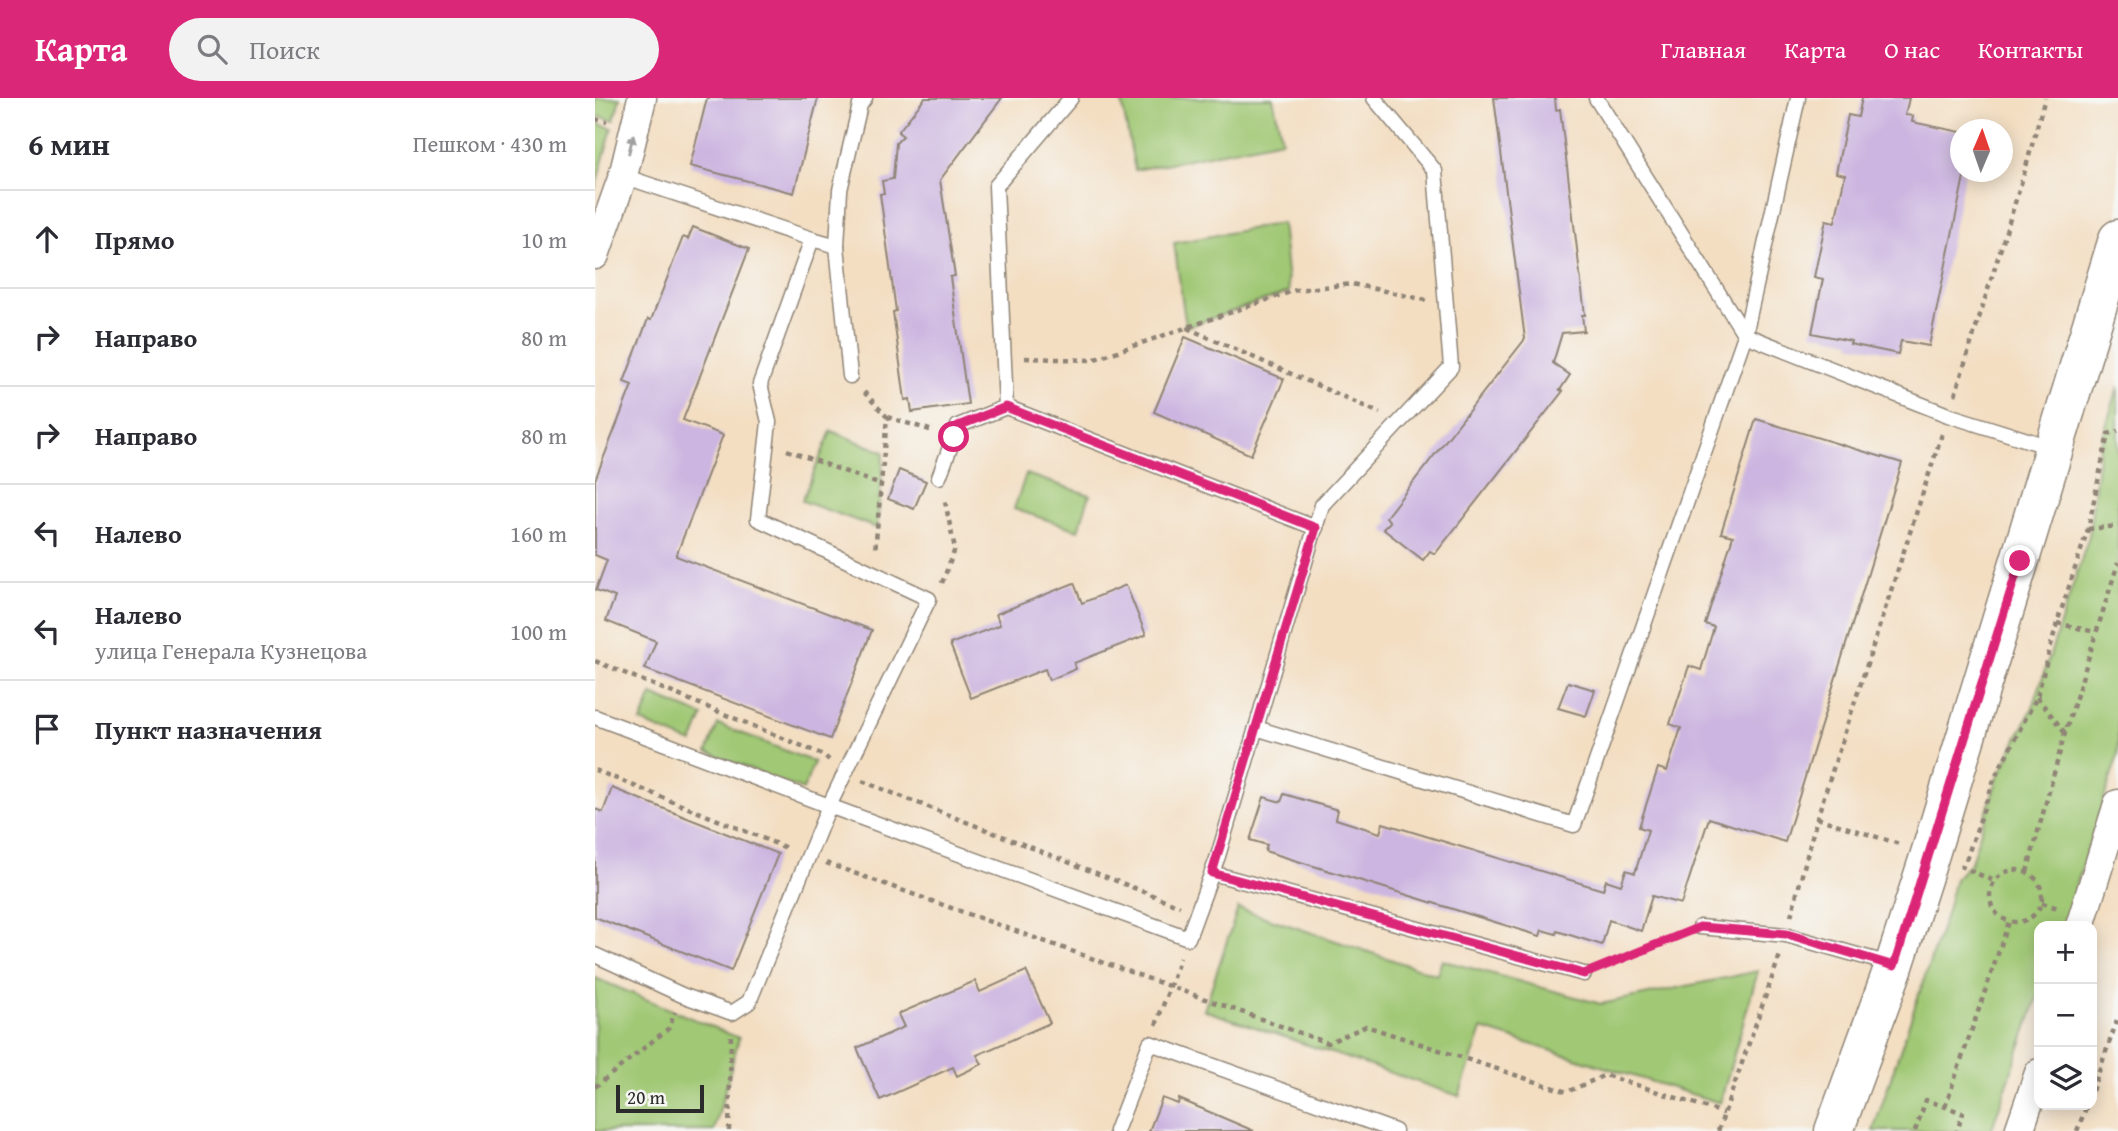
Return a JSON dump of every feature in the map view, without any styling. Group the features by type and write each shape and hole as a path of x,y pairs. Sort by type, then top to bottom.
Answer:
{"main road":[{"path":"1834,1131 1894,966 2118,239"}],"street":[{"path":"595,255 623,176 642,98"},
{"path":"2082,921 2118,804"},
{"path":"2019,1131 2034,1088"}],"lane":[{"path":"850,376 837,246 840,190 860,105 865,98"},
{"path":"1006,407 996,186 1071,98"},
{"path":"595,717 1188,938 1212,873 1257,728 1322,505 1451,367 1435,171 1374,98"},
{"path":"1595,98 1745,335 1948,415 2055,449"},
{"path":"1257,728 1574,825 1745,335 1798,98"},
{"path":"623,176 837,246"},
{"path":"595,955 682,995 732,1013 749,1002 829,806 929,599 758,519 769,422 760,384 812,239"},
{"path":"939,478 958,426 1006,407 1316,528"},
{"path":"1212,873 1584,974"},
{"path":"1700,927 1787,934 1894,966"},
{"path":"1116,1131 1150,1043 1395,1131"}],"path":[{"path":"1718,1131 1787,934 1817,818 1948,415 2024,174 2045,98"},
{"path":"1003,357 1092,360 1296,290 1352,284 1446,304"},
{"path":"1186,327 1400,422"},
{"path":"850,376 887,417 954,437"},
{"path":"873,573 887,417"},
{"path":"1964,868 1995,777 2036,697 2088,529 2108,434 2118,431"},
{"path":"767,443 881,485"},
{"path":"929,599 940,588 955,549 939,478"},
{"path":"2088,529 2118,526"},
{"path":"2027,872 2065,733 2118,563"},
{"path":"2057,623 2095,632"},
{"path":"595,661 824,755 845,775 1197,913"},
{"path":"2036,697 2065,733"},
{"path":"595,770 808,856 1328,1043 1366,1026 1567,1092 1605,1075 1724,1113"},
{"path":"2015,869 2027,872 2037,879 2043,897 2039,909 2030,919 2009,922 1995,912 1991,905 1991,888 2003,873 2015,869"},
{"path":"1945,1107 2009,922"},
{"path":"1584,974 1700,927"},
{"path":"1150,1043 1188,938"},
{"path":"595,1087 669,1028 682,995"},
{"path":"729,1131 732,1013"},
{"path":"2097,1077 2118,1018"},
{"path":"1915,1131 1926,1100 1963,1113 1957,1131"},
{"path":"2077,1131 2085,1110"}],"green space":[{"path":"595,98 620,98 614,120 595,116"},
{"path":"1121,98 1273,98 1282,140 1135,170"},
{"path":"595,123 612,128 595,189"},
{"path":"1282,223 1289,292 1186,327 1174,243"},
{"path":"2118,387 2118,755 2068,911 2065,921 2034,921 2034,1007 1991,1131 1873,1131 1946,914 1955,879 1971,862 1998,777 2033,707 2089,536 2100,446"},
{"path":"831,431 884,452 877,528 802,501"},
{"path":"1026,474 1090,495 1078,530 1014,509"},
{"path":"652,695 703,716 692,743 641,722"},
{"path":"718,724 814,762 803,790 707,752"},
{"path":"1238,908 1437,975 1442,960 1601,1004 1758,971 1720,1103 1482,1029 1459,1096 1204,1010"},
{"path":"595,978 739,1038 714,1131 595,1131"}],"building":[{"path":"707,98 818,98 794,193 690,166"},
{"path":"925,98 1002,98 940,180 955,276 950,277 968,404 912,412 910,399 905,400 880,194 884,194 882,181 893,179 896,143 903,136 898,132"},
{"path":"1494,98 1555,98 1556,110 1560,109 1585,315 1582,315 1584,331 1562,333 1553,363 1570,375 1560,390 1563,391 1435,554 1430,551 1423,560 1383,529 1390,522 1386,517 1525,339"},
{"path":"1862,98 1909,98 1905,115 1913,116 1912,122 1950,130 1950,182 1963,182 1929,346 1901,341 1898,354 1812,333 1823,279 1814,277 1826,220 1835,222 1845,175 1836,173 1848,115 1858,117"},
{"path":"693,227 749,249 683,420 723,435 676,556 872,630 830,739 645,669 656,641 606,621 615,597 596,590 607,560 595,555 595,480 632,385 624,382 648,319 651,320 683,237 688,239"},
{"path":"1185,337 1284,379 1251,455 1154,412"},
{"path":"1756,419 1902,463 1785,842 1709,818 1681,904 1652,896 1641,931 1609,920 1602,945 1557,931 1556,934 1542,930 1540,936 1265,851 1267,845 1250,840 1264,797 1281,802 1284,794 1338,810 1336,819 1380,833 1383,823 1603,890 1606,880 1621,885 1626,870 1635,873 1648,830 1639,827 1658,768 1667,771 1681,728 1670,724 1689,666 1701,670 1714,627 1705,624 1733,536 1721,533"},
{"path":"899,470 926,481 914,509 888,499"},
{"path":"1074,583 1082,603 1126,585 1146,635 1074,663 1076,669 1049,680 1045,669 971,698 950,644 1000,625 996,614"},
{"path":"1568,682 1595,690 1586,716 1558,708"},
{"path":"612,788 778,854 731,971 595,917 595,809 603,812"},
{"path":"1026,971 1050,1023 977,1055 982,1064 957,1076 953,1067 880,1100 857,1048 904,1027 898,1014 975,981 980,992"},
{"path":"1162,1098 1178,1104 1179,1099 1254,1131 1149,1131"}],"route":[{"path":"954,437 958,426 1006,407 1316,528 1212,873 1584,974 1700,927 1787,934 1894,966 2020,561"}]}
